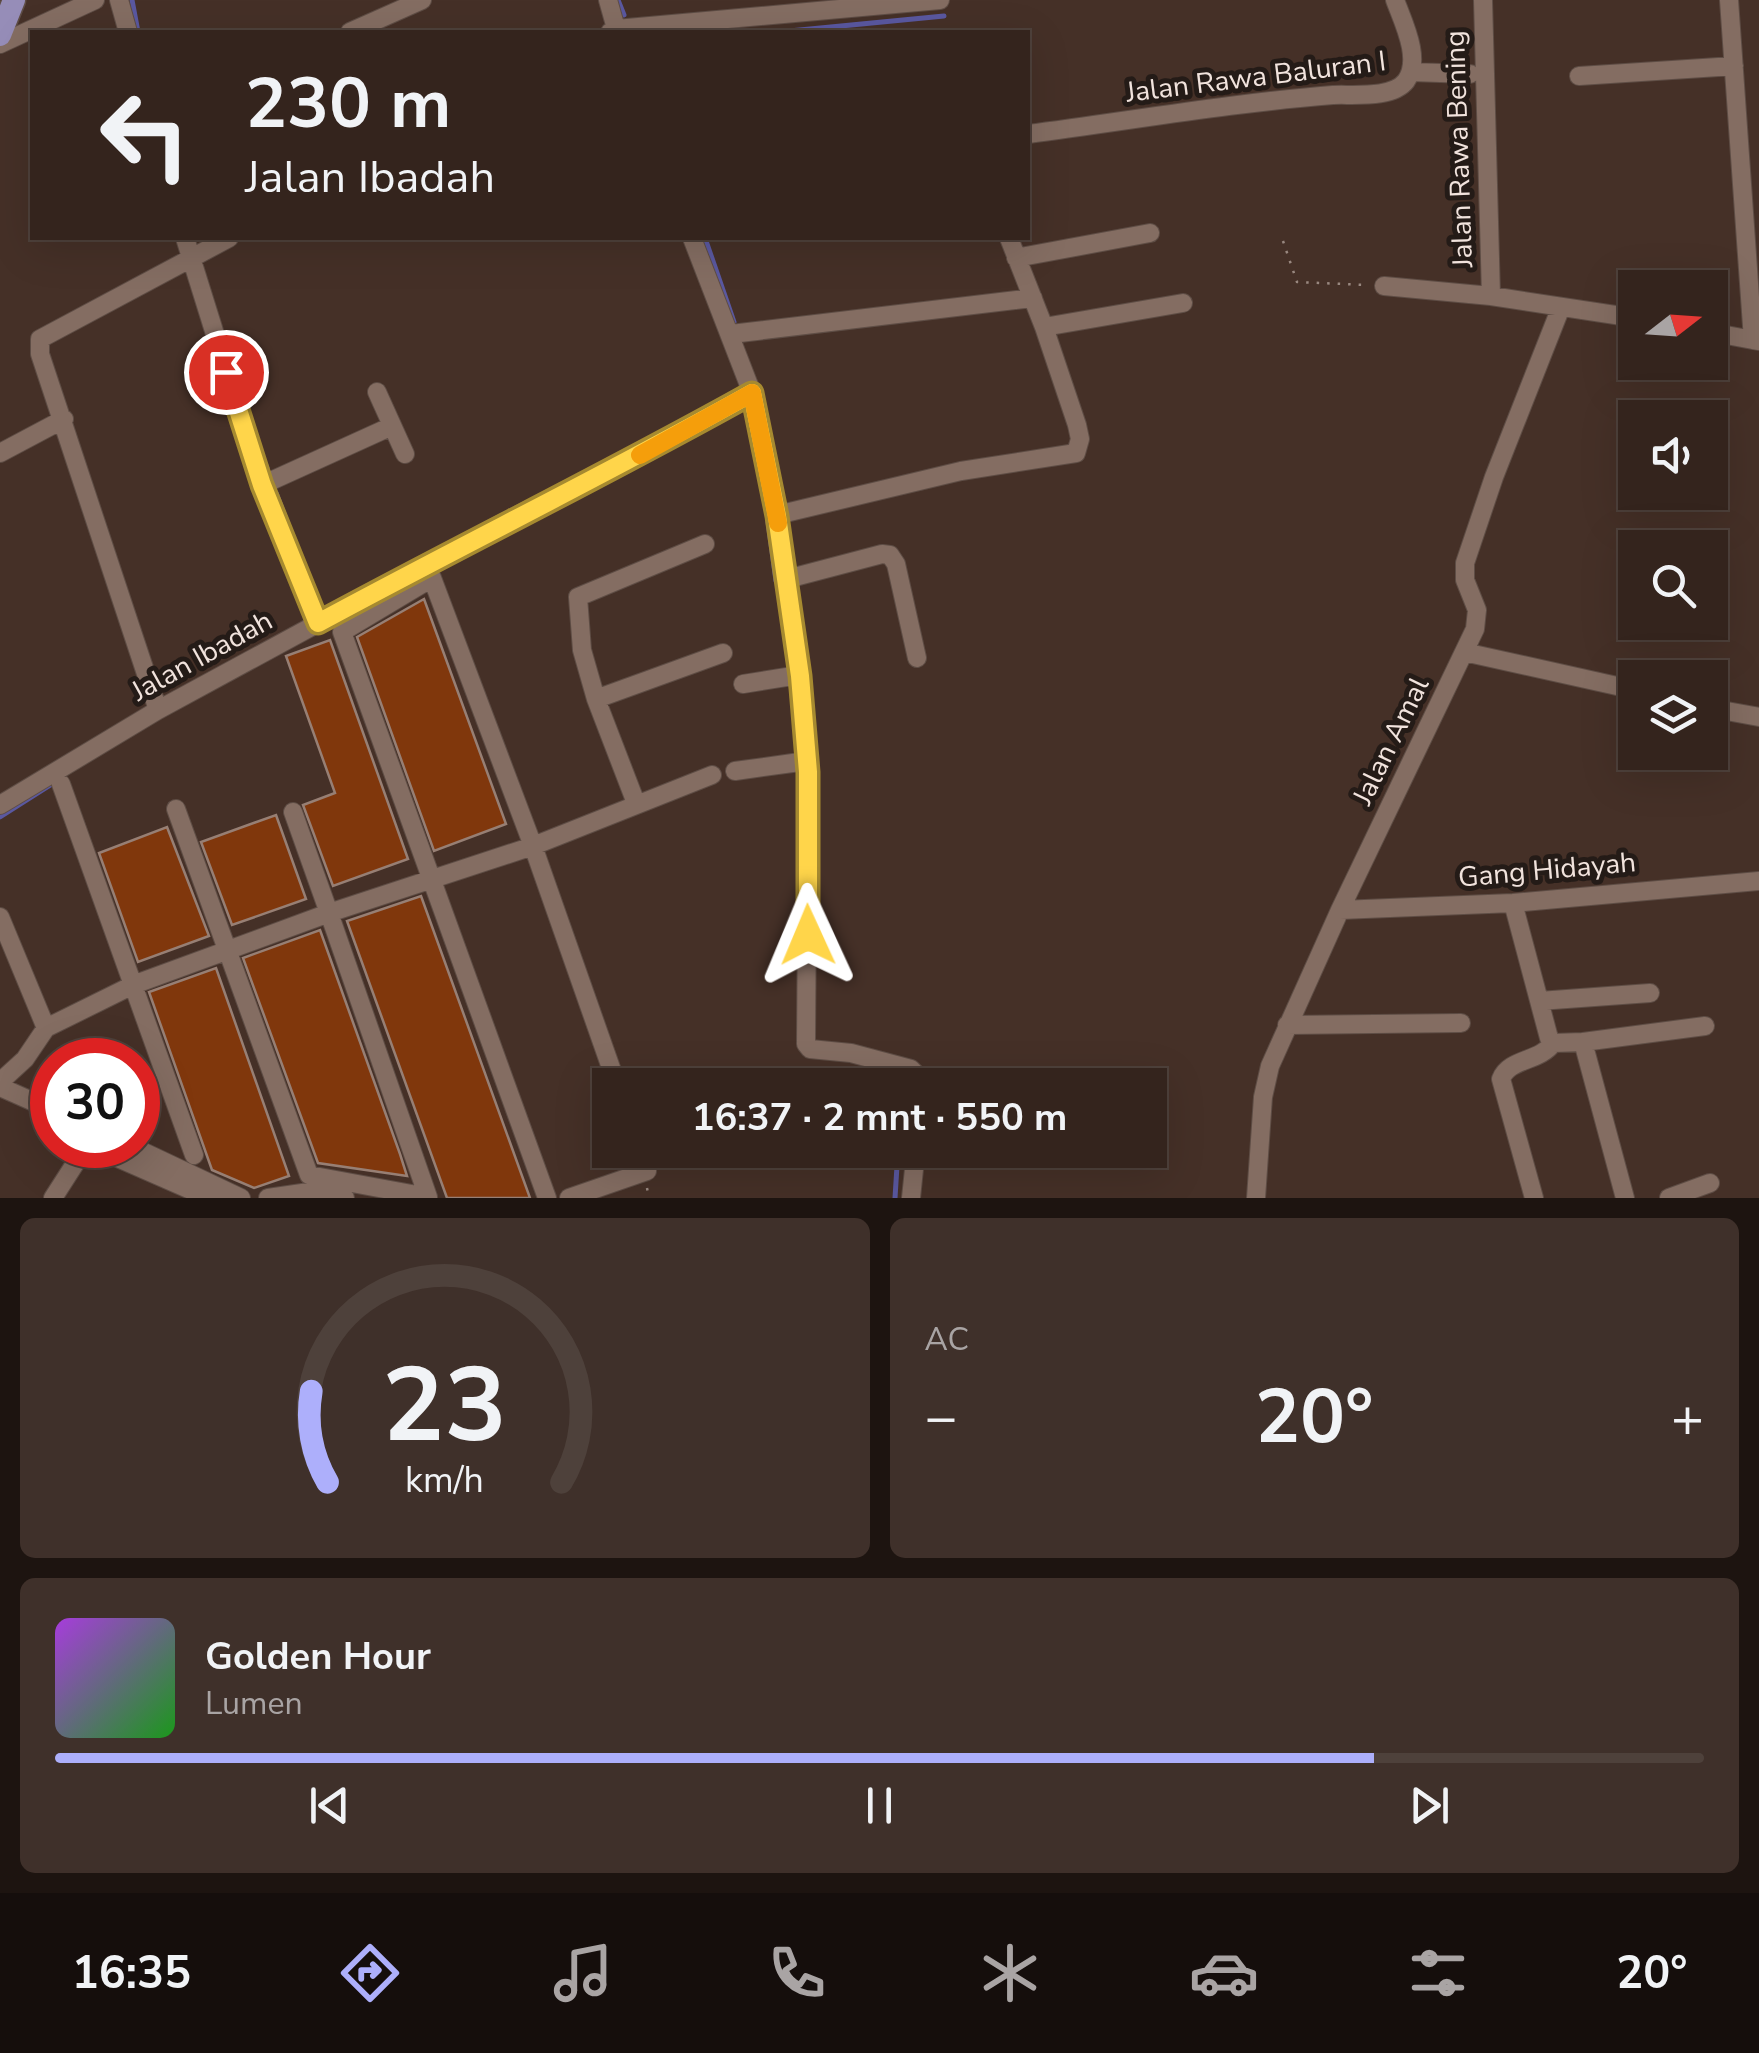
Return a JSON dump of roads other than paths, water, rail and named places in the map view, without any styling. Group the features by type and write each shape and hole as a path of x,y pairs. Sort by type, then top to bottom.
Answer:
{"main road":[{"path":"0,36 14,0"}],"street":[{"path":"30,30 95,0"},
{"path":"119,0 127,30"},
{"path":"354,30 422,0"},
{"path":"608,0 614,30"},
{"path":"621,30 781,7 940,0"},
{"name":"Jalan Rawa Baluran I","path":"1030,134 1386,92 1404,85 1410,72 1411,49 1395,0"},
{"name":"Jalan Rawa Bening","path":"1483,0 1492,296"},
{"path":"1728,336 1756,341 1729,0"},
{"path":"0,44 30,30"},
{"path":"1578,76 1734,66"},
{"path":"1410,72 1470,74"},
{"path":"1016,258 1150,233"},
{"path":"186,240 262,485 318,623"},
{"path":"158,710 40,354 40,339 226,240"},
{"path":"693,240 752,393 788,578 808,760 806,1044 810,1049 851,1053 906,1068"},
{"path":"777,516 961,470 1076,453 1080,439 1077,425 1034,298 1010,240"},
{"name":"Jalan Rawa Bening","path":"1384,286 1492,296 1618,316"},
{"path":"731,334 1034,298"},
{"path":"1044,328 1183,303"},
{"name":"Jalan Amal","path":"1256,1198 1263,1097 1270,1066 1286,1024 1475,629 1477,610 1465,580 1465,563 1494,477 1562,308"},
{"path":"377,392 405,454"},
{"name":"Jalan Ibadah","path":"0,805 158,710 752,393"},
{"path":"0,453 64,418"},
{"path":"262,485 392,426"},
{"path":"636,803 596,700 582,650 578,598 705,544"},
{"path":"788,578 882,554 890,556 896,564 917,658"},
{"path":"547,1198 342,632 432,578 611,1068"},
{"path":"1464,652 1618,686"},
{"path":"596,700 723,653"},
{"path":"743,684 800,676"},
{"path":"1728,712 1759,718"},
{"path":"735,771 808,760"},
{"path":"30,1099 0,1084 26,1059 46,1028 133,985 328,913 533,846 712,775"},
{"path":"61,784 194,1155"},
{"path":"176,809 310,1175 428,1197 293,812"},
{"name":"Gang Hidayah","path":"1340,910 1513,903 1759,882"},
{"path":"1513,903 1554,1044"},
{"path":"0,917 46,1028"},
{"path":"1539,1001 1650,993"},
{"path":"1286,1024 1461,1022"},
{"path":"1534,1198 1501,1079 1508,1067 1548,1051 1554,1044 1705,1026"},
{"path":"1583,1042 1626,1198"},
{"path":"160,1160 241,1198"},
{"path":"53,1198 72,1168"},
{"path":"140,1168 209,1198"},
{"path":"568,1198 647,1171 646,1168"},
{"path":"912,1198 914,1168"},
{"path":"1669,1198 1710,1183"},
{"path":"268,1198 316,1192 345,1198"}],"waterway":[{"path":"132,0 138,30"},
{"path":"618,0 624,15"},
{"path":"800,30 944,16"},
{"path":"706,240 734,322"},
{"path":"261,454 267,468"},
{"path":"276,493 293,537"},
{"path":"768,522 776,581"},
{"path":"809,698 815,756"},
{"path":"0,817 52,784"},
{"path":"895,1198 897,1168"}]}
